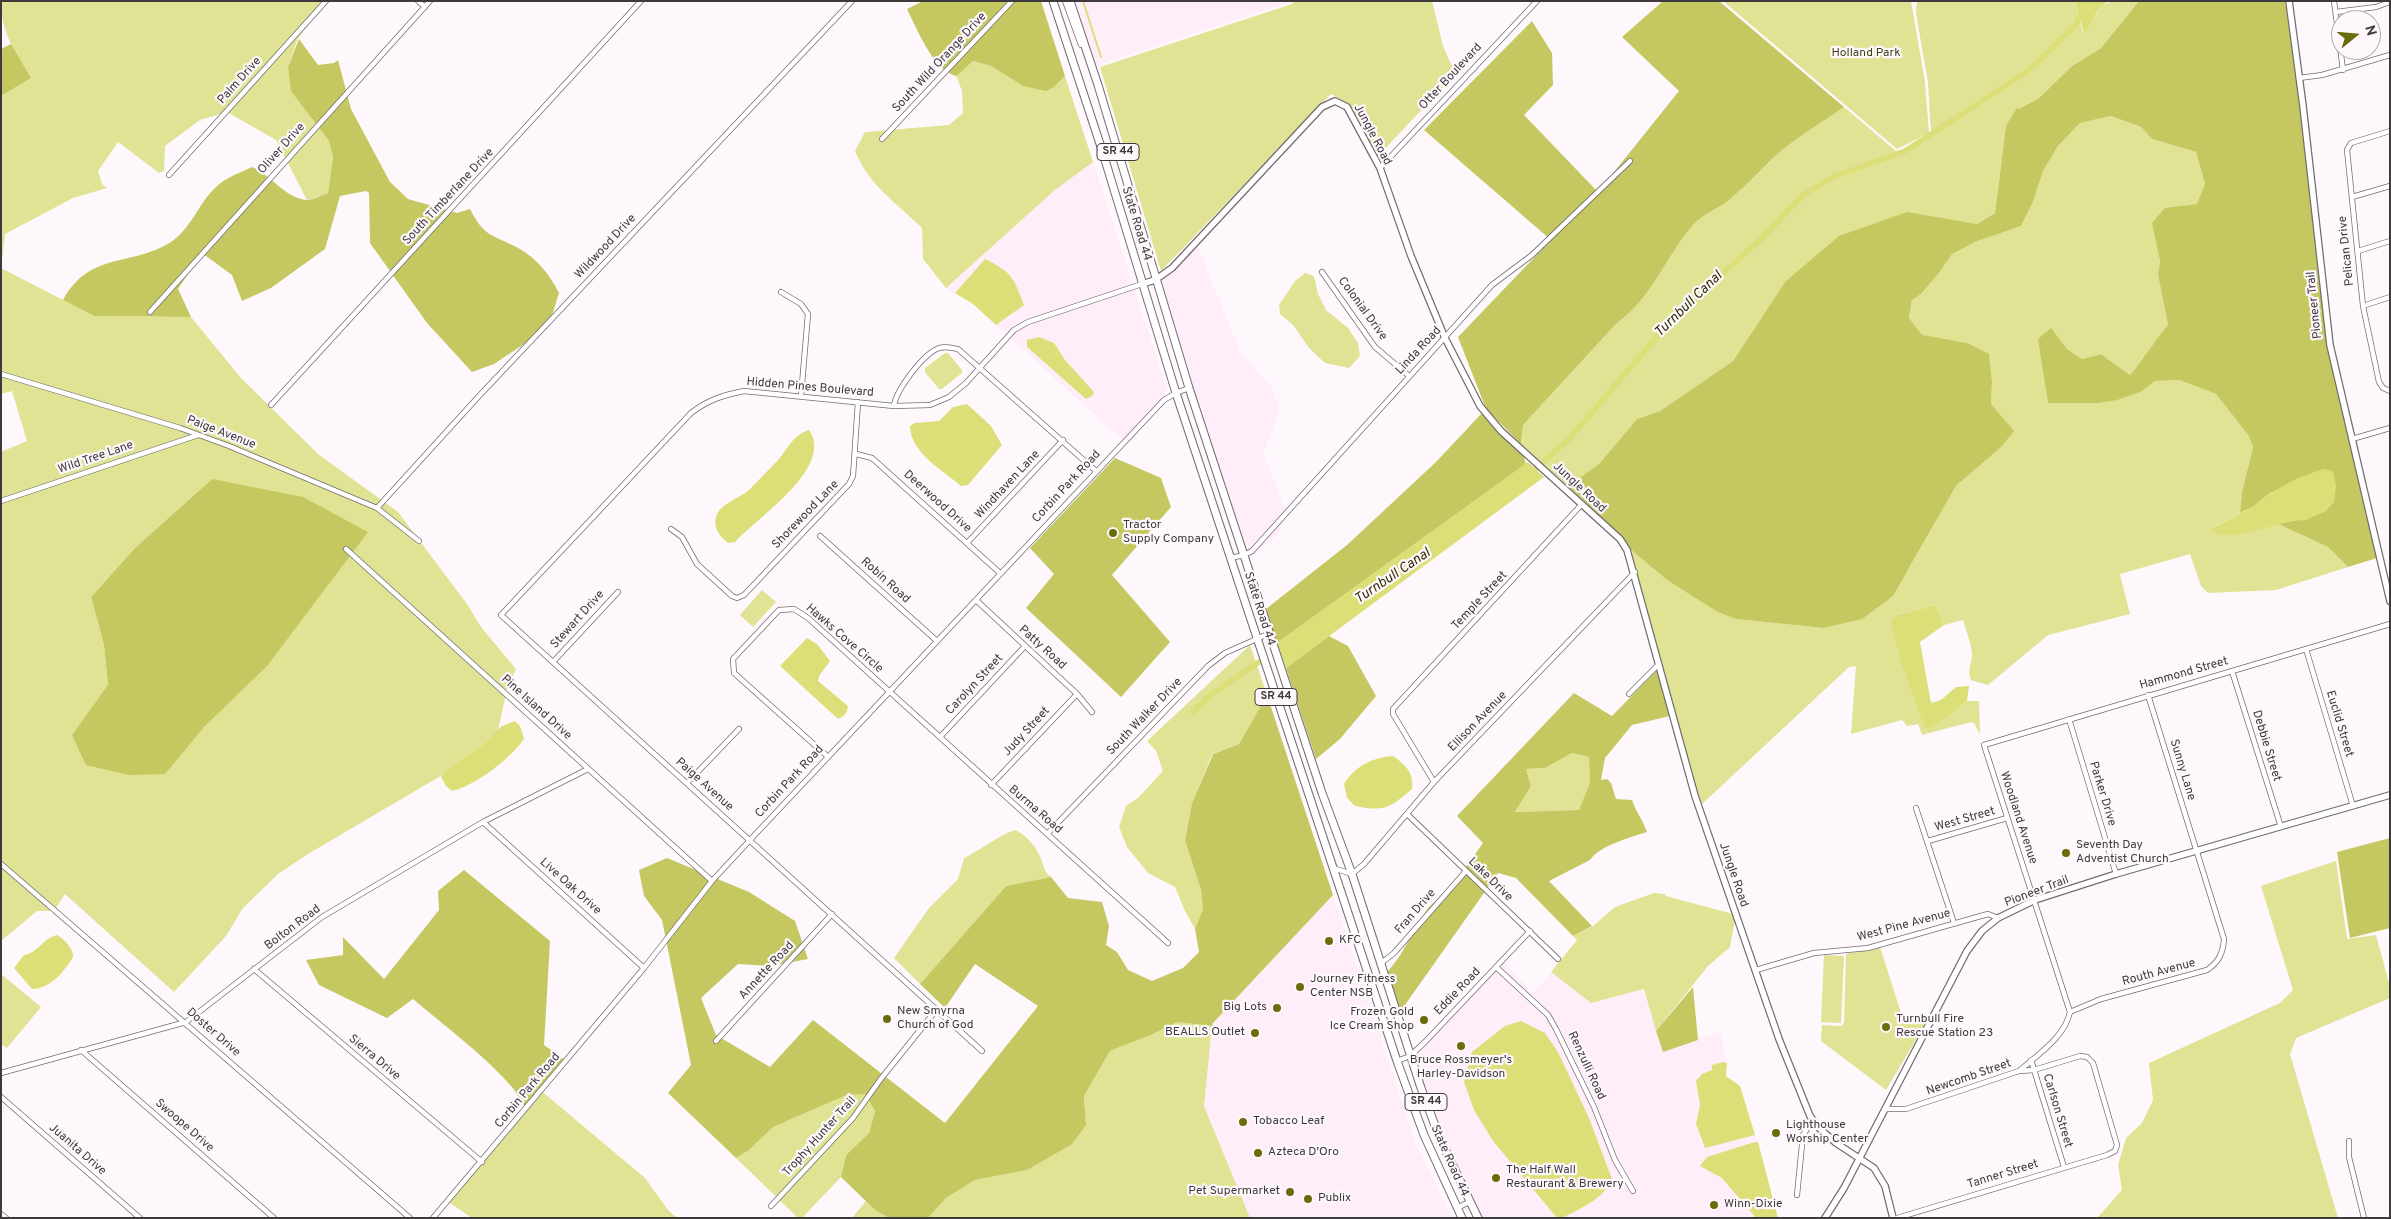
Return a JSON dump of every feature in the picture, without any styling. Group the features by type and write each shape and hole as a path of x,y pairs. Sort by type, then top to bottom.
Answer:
{"main road":[{"name":"State Road 44","path":"1053,1 1102,150 1176,393 1397,1061 1424,1135 1462,1218"},
{"name":"State Road 44","path":"1070,1 1096,80 1189,388 1322,793 1352,874 1379,964 1440,1139 1478,1218"},
{"path":"1310,798 1322,793"}],"street":[{"name":"Palm Drive","path":"169,175 326,1"},
{"path":"418,1 424,8"},
{"name":"Oliver Drive","path":"150,312 430,1"},
{"name":"South Timberlane Drive","path":"271,405 641,1"},
{"name":"Wildwood Drive","path":"377,508 479,396 852,1"},
{"name":"South Wild Orange Drive","path":"882,139 1012,1"},
{"path":"1065,1 1096,80"},
{"name":"Otter Boulevard","path":"1380,168 1536,1"},
{"name":"Pioneer Trail","path":"2289,1 2330,345 2390,601"},
{"path":"2352,10 2376,7 2390,2"},
{"path":"2299,78 2343,70 2390,55"},
{"path":"2342,60 2343,70"},
{"name":"Jungle Road","path":"1142,284 1155,280 1172,268 1327,103 1336,102 1347,107 1380,168 1411,256 1445,338 1480,406 1501,431 1620,539 1627,550 1635,572 1695,796 1779,1039 1813,1120 1836,1143 1860,1158"},
{"name":"Pelican Drive","path":"2390,131 2351,143 2348,146 2363,306 2379,382 2383,388 2390,391"},
{"name":"Linda Road","path":"1230,558 1244,555 1258,544 1492,285 1532,255 1630,161"},
{"path":"2352,197 2390,186"},
{"path":"2358,251 2390,242"},
{"name":"Colonial Drive","path":"1322,272 1376,347 1409,376"},
{"name":"Hidden Pines Boulevard","path":"501,615 691,414 704,403 721,395 744,391 894,406 930,405 949,397 966,383 1014,330 1028,322 1142,284"},
{"path":"781,292 801,304 808,314 801,396"},
{"path":"2363,306 2390,298"},
{"path":"894,406 900,387 932,353 938,348 958,349 981,367 1096,471"},
{"name":"Paige Avenue","path":"1,374 198,435 377,508 419,541"},
{"name":"Corbin Park Road","path":"433,1218 644,968 712,881 827,756 937,642 1164,400 1189,388"},
{"name":"Shorewood Lane","path":"671,529 682,537 697,564 732,596 740,598 849,484 853,476 856,454 858,402"},
{"path":"2352,439 2390,428"},
{"name":"Wild Tree Lane","path":"1,501 198,435"},
{"name":"Windhaven Lane","path":"967,543 1063,440"},
{"name":"Deerwood Drive","path":"856,454 872,458 1000,573"},
{"name":"Temple Street","path":"1434,782 1393,712 1582,504"},
{"name":"Robin Road","path":"820,536 937,642"},
{"name":"Pine Island Drive","path":"346,549 712,881"},
{"name":"Ellison Avenue","path":"1352,874 1364,864 1408,815 1434,782 1635,572"},
{"name":"Stewart Drive","path":"553,662 618,592"},
{"name":"Patty Road","path":"976,600 1077,694 1092,712"},
{"name":"Hawks Cove Circle","path":"827,756 734,673 733,659 779,610 794,609 808,618 890,691"},
{"name":"Paige Avenue","path":"501,615 982,1051"},
{"name":"Hammond Street","path":"1984,745 2390,624"},
{"name":"South Walker Drive","path":"1048,833 1208,666 1225,653 1270,633"},
{"name":"Carolyn Street","path":"940,737 1025,646"},
{"name":"Euclid Street","path":"2306,649 2353,806"},
{"path":"1629,694 1659,664"},
{"name":"Debbie Street","path":"2232,671 2280,827"},
{"name":"Burma Road","path":"890,691 991,785 1048,833 1168,943"},
{"name":"Judy Street","path":"991,785 1077,694"},
{"name":"Sunny Lane","path":"2148,695 2196,851"},
{"name":"Parker Drive","path":"2069,719 2116,874"},
{"path":"687,783 739,729"},
{"name":"Woodland Avenue","path":"1984,745 2070,1012"},
{"name":"Bolton Road","path":"1,1073 186,1022 322,918 483,822 588,769"},
{"name":"Pioneer Trail","path":"1825,1218 1860,1158 1967,951 1982,932 1998,918 2035,900 2116,874 2390,795"},
{"path":"1916,808 1954,923"},
{"name":"Lake Drive","path":"1408,815 1558,959"},
{"name":"West Street","path":"1928,841 2007,818"},
{"name":"Live Oak Drive","path":"483,822 644,968"},
{"name":"Routh Avenue","path":"2070,1012 2102,999 2207,970 2214,965 2221,956 2224,939 2196,851"},
{"name":"Doster Drive","path":"1,864 186,1022 410,1218"},
{"path":"1333,868 1352,874"},
{"name":"Fran Drive","path":"1379,964 1394,953 1466,871"},
{"name":"Annette Road","path":"716,1041 832,914"},
{"name":"West Pine Avenue","path":"1756,970 1814,953 1868,948 1988,914 1998,918"},
{"name":"Eddie Road","path":"1397,1061 1410,1056 1530,931"},
{"name":"Renzulli Road","path":"1496,967 1548,1015 1598,1115 1615,1160 1634,1191"},
{"name":"Sierra Drive","path":"254,969 482,1162"},
{"name":"Trophy Hunter Trail","path":"771,1206 853,1118 880,1080 937,1009"},
{"path":"2019,1071 2068,1023 2070,1012"},
{"name":"Swoope Drive","path":"81,1050 274,1218"},
{"name":"Newcomb Street","path":"1886,1109 1906,1110 2019,1071 2034,1070 2080,1056 2087,1057 2092,1063 2117,1144 2115,1151"},
{"name":"Carlson Street","path":"2032,1060 2064,1167"},
{"name":"Juanita Drive","path":"1,1097 140,1218"},
{"path":"1796,1194 1803,1135 1813,1120"},
{"path":"2349,1141 2349,1157 2364,1218"},
{"name":"Tanner Street","path":"1895,1218 2115,1151"},
{"path":"1860,1158 1874,1168 1881,1176 1895,1218"},
{"path":"1457,1208 1469,1202"},
{"path":"1,1214 6,1218"}],"shaded area":[{"path":"923,1 1041,1 1065,76 1054,87 1046,91 1023,86 991,66 973,61 956,76 948,72 940,66 927,48 907,9"},
{"path":"1069,1 1291,1 1291,2 1091,67"},
{"path":"1663,1 1719,1 1844,107 1790,144 1728,201 1693,225 1640,302 1616,324 1523,425 1521,444 1486,409 1458,337 1551,240 1424,130 1532,21 1552,53 1553,85 1524,115 1598,192 1679,91 1622,37"},
{"path":"2139,1 2285,1 2300,106 2327,345 2377,558 2348,567 2328,547 2278,524 2315,515 2328,508 2334,502 2270,493 2254,506 2240,513 2242,492 2253,447 2248,435 2216,394 2179,380 2155,381 2142,391 2117,400 2098,403 2048,403 2038,339 2051,328 2067,349 2082,359 2101,354 2130,375 2168,325 2158,275 2160,261 2152,223 2165,208 2197,204 2205,184 2196,152 2152,139 2141,127 2111,116 2080,123 2058,146 2043,171 2033,202 2021,226 1975,242 1952,254 1921,294 1912,300 1909,318 1922,335 1967,343 1989,354 1992,383 1991,404 2014,431 2000,448 1956,486 1893,596 1862,619 1823,628 1736,619 1718,612 1667,580 1630,549 1622,537 1568,486 1599,464 1637,419 1660,411 1733,361 1785,282 1839,236 1907,212 1977,224 1995,213 2006,126 2017,108 2019,109 2039,98 2072,66 2101,48"},
{"path":"299,39 318,65 334,63 338,60 351,109 390,182 408,199 457,213 470,209 475,219 486,231 520,249 542,268 552,280 559,293 548,328 494,364 472,372 427,323 370,243 369,193 366,191 340,196 325,249 271,288 242,301 232,275 202,253 178,289 191,317 94,316 63,300 74,284 98,267 156,250 171,242 184,231 209,194 219,184 252,167 298,198 308,200 328,193 333,157 329,141 291,91 288,67"},
{"path":"11,44 31,78 1,96 1,49"},
{"path":"1093,162 1167,389 1158,407 1128,445 996,325 1013,314 985,259 955,293 946,288 1055,190","holes":["1027,340 1054,343 1065,360 1093,392 1086,399 1027,347"]},
{"path":"1197,245 1241,353 1271,386 1280,411 1264,455 1287,512 1277,535 1250,559 1166,304 1162,279"},
{"path":"1482,413 1523,454 1526,464 1277,643 1266,609 1347,545 1436,462"},
{"path":"1115,458 1161,478 1171,507 1112,575 1170,642 1121,697 1026,608 1054,574 1030,548"},
{"path":"212,479 303,497 368,532 267,666 206,725 165,774 129,775 86,765 72,735 108,685 104,645 91,597 135,548"},
{"path":"1329,636 1348,646 1376,696 1340,739 1316,759 1286,668"},
{"path":"1657,670 1670,716 1632,725 1605,758 1601,780 1607,779 1611,783 1616,799 1632,800 1647,832 1624,839 1600,850 1590,860 1549,881 1592,926 1573,936 1516,878 1498,873 1405,1005 1401,1019 1386,974 1399,957 1428,908 1456,881 1483,843 1457,816 1574,693 1612,716","holes":["1572,753 1589,757 1590,782 1579,810 1515,812 1531,786 1526,769 1545,768"]},
{"path":"1267,695 1333,895 1212,1026 1177,1022 1110,1051 1084,1096 1086,1125 1072,1144 1027,1170 975,1180 946,1198 928,1218 889,1218 875,1210 841,1177 846,1155 869,1133 875,1111 865,1094 847,1095 773,1127 749,1150 736,1158 668,1093 691,1065 662,920 644,896 639,870 667,858 749,892 795,921 808,959 770,966 738,964 701,998 716,1035 770,1067 813,1020 945,1123 1038,1006 975,964 945,1008 920,984 1006,886 1051,877 1068,898 1102,902 1109,926 1106,945 1117,952 1128,970 1152,981 1183,968 1199,952 1195,929 1203,909 1201,890 1185,840 1192,803 1213,754 1239,744"},
{"path":"2390,838 2390,928 2350,938 2337,852"},
{"path":"464,870 550,941 544,1045 565,1060 525,1106 512,1087 489,1063 413,999 387,1018 319,985 306,960 343,955 343,937 384,979 439,910 438,891"},
{"path":"1333,895 1417,1146 1452,1218 1250,1218 1204,1106 1213,1023"},
{"path":"1502,960 1533,994 1551,972 1591,1003 1644,989 1663,1052 1720,1032 1727,1063 1723,1062 1696,1081 1700,1105 1696,1124 1701,1142 1705,1147 1755,1135 1758,1142 1707,1157 1700,1166 1722,1178 1756,1218 1562,1218 1575,1211 1612,1179 1589,1118 1558,1052 1483,1044 1472,1052 1485,1128 1493,1141 1557,1218 1482,1218 1452,1157 1411,1049 1437,1026 1493,969 1545,1017 1554,1030 1591,1108 1620,1177 1633,1195 1638,1191 1618,1158 1597,1105 1559,1027 1550,1013 1498,964"},
{"path":"1693,987 1698,1040 1663,1052 1656,1031"}],"green space":[{"path":"1,1 328,1 298,38 288,67 292,91 329,141 333,157 328,193 307,200 276,140 227,112 200,120 165,146 164,171 159,173 118,142 98,171 102,184 107,188 73,198 5,234 1,268 1,96 31,78 6,33"},
{"path":"1294,1 1432,1 1443,46 1451,64 1461,68 1379,155 1377,155 1350,105 1331,94 1161,271 1100,67 1292,4"},
{"name":"Holland Park","path":"1723,1 1911,1 1925,82 1929,133 1897,149"},
{"path":"1917,1 2075,1 2083,33 2104,5 2115,2 2139,1 2101,48 2072,66 2039,98 2019,109 2006,126 1995,213 1977,224 1949,220 1785,282 1733,361 1660,411 1637,419 1599,464 1568,486 1521,444 1523,425 1616,324 1640,302 1683,238 1697,221 1728,201 1790,144 1844,107 1896,151 1912,146 1931,134 1928,82 1916,14"},
{"path":"973,61 991,66 1023,86 1054,87 1065,76 1093,162 1055,190 946,288 923,259 922,228 876,184 855,151 865,132 949,125 963,113 962,91 956,75"},
{"path":"2111,116 2141,127 2152,139 2196,152 2205,184 2198,204 2185,206 2153,223 2160,261 2158,275 2168,325 2130,375 2101,354 2082,359 2067,349 2051,329 2044,374 2048,402 2073,401 2142,391 2155,381 2179,380 2216,394 2248,435 2253,447 2242,492 2240,513 2209,530 2278,524 2328,547 2348,567 2276,590 2208,593 2201,586 2190,554 2120,574 2130,614 2048,635 1988,685 1971,680 1969,671 1972,651 1963,620 1944,625 1936,605 1897,615 1890,621 1900,661 1925,728 1944,720 1967,701 1979,701 1980,734 1974,723 1971,722 1922,735 1918,724 1907,726 1902,720 1851,734 1856,666 1849,667 1701,805 1630,549 1667,580 1736,619 1823,628 1907,572 1956,486 2000,448 1991,404 1992,383 1967,343 1922,336 1909,318 1912,300 1921,294 1952,254 1975,242 2021,226 2033,202 2043,171 2058,146 2080,123"},
{"path":"1,268 94,316 191,317 241,378 318,454 398,512 467,604 481,627 516,669 507,689 498,731 444,774 308,854 278,874 243,908 226,936 174,992 65,894 56,908 49,911 37,911 1,941 1,452 27,441 12,391 1,394","holes":["212,479 206,725 165,773 72,735 108,686 104,645 91,597 135,548"]},
{"path":"1305,273 1314,276 1318,294 1326,310 1348,328 1358,343 1360,356 1349,368 1325,363 1309,348 1293,325 1280,314 1279,305 1295,281"},
{"path":"945,353 948,353 962,370 962,373 942,389 939,389 925,372 925,368"},
{"path":"762,590 776,602 753,627 740,615"},
{"path":"1250,645 1267,695 1239,744 1212,754 1192,803 1185,839 1201,890 1203,909 1195,929 1175,887 1148,873 1127,847 1119,827 1126,806 1138,798 1163,771 1156,751 1147,741"},
{"path":"1572,753 1589,757 1590,782 1579,810 1515,812 1531,786 1526,769 1545,768"},
{"path":"1015,830 1023,834 1032,844 1040,856 1045,870 1051,877 1006,886 920,984 894,958 929,908 958,879 964,858"},
{"path":"2336,861 2347,939 2376,935 2390,987 2390,998 2296,1038 2290,1054 2338,1218 2097,1218 2122,1190 2118,1165 2126,1138 2142,1123 2153,1100 2149,1063 2280,1003 2293,990 2261,886"},
{"path":"1654,893 1665,894 1666,896 1733,914 1735,919 1730,947 1708,966 1656,1031 1644,989 1591,1003 1551,972 1577,940 1573,936 1593,926 1615,907"},
{"path":"1880,947 1901,1013 1922,1019 1924,1026 1886,1090 1821,1041 1822,1025 1841,1026 1844,1023 1846,954"},
{"path":"1824,955 1844,956 1841,1023 1821,1022"},
{"path":"1,974 41,1007 7,1048 1,1044"},
{"path":"1177,1022 1212,1026 1204,1106 1250,1218 928,1218 946,1198 975,1180 1027,1170 1086,1125 1084,1096 1110,1051"},
{"path":"539,1089 645,1178 668,1210 677,1218 472,1218 447,1201"},
{"path":"865,1093 875,1111 869,1133 846,1155 841,1177 802,1218 798,1218 736,1158 749,1150 773,1127 847,1095"},
{"path":"866,1201 875,1210 889,1218 852,1218"}],"water":[{"path":"2075,1 2110,1 2102,6 2084,34"},
{"path":"985,259 1007,272 1014,282 1024,305 996,325 973,304 955,293"},
{"path":"1039,337 1054,343 1065,360 1094,392 1092,396 1086,399 1027,347 1027,340"},
{"path":"967,404 991,426 1002,445 968,485 961,486 922,453 912,436 910,426 915,423 939,421 953,407"},
{"path":"809,430 814,444 812,460 803,475 775,506 735,542 728,543 722,538 716,528 715,521 718,512 725,505 749,490 779,459 795,438"},
{"path":"1528,462 1544,477 1286,668 1277,643"},
{"path":"2323,469 2333,471 2336,486 2334,502 2326,511 2306,520 2291,521 2242,534 2219,535 2209,530 2254,506 2270,493 2298,478"},
{"path":"1936,605 1944,625 1920,642 1931,703 1941,700 1956,687 1969,686 1967,701 1944,720 1925,729 1900,661 1890,621 1897,615"},
{"path":"807,638 817,644 830,661 819,676 818,681 848,706 845,714 838,719 780,666"},
{"path":"515,721 520,726 524,739 510,755 491,771 471,784 452,791 446,786 441,777 445,772 486,742 502,726"},
{"path":"1393,756 1408,770 1412,778 1412,789 1398,801 1386,807 1373,809 1355,806 1347,798 1344,784 1348,778 1359,768 1371,761"},
{"path":"57,935 68,945 73,957 61,974 51,983 32,989 14,968 24,955 29,954 48,939"},
{"path":"1521,1021 1545,1033 1558,1052 1589,1118 1612,1179 1597,1197 1584,1207 1562,1218 1557,1218 1493,1141 1474,1110 1464,1082 1472,1052 1505,1026"},
{"path":"1723,1062 1727,1063 1726,1076 1740,1086 1755,1135 1705,1148 1696,1124 1700,1105 1696,1081 1702,1074 1712,1070 1712,1065"},
{"path":"1758,1142 1778,1218 1756,1218 1722,1178 1700,1166 1707,1157"}],"waterway":[{"path":"1083,1 1101,57"},
{"name":"Turnbull Canal","path":"1530,474 1570,438 1672,319 1762,238 1803,195 1833,177 1905,151 2028,71 2075,26 2088,1"},
{"path":"1193,712 1209,696 1259,662"}],"place":[{"name":"Tractor Supply Company","path":"1113,533"},
{"name":"Seventh Day Adventist Church","path":"2066,853"},
{"name":"KFC","path":"1329,941"},
{"name":"Journey Fitness Center NSB","path":"1300,987"},
{"name":"Big Lots","path":"1277,1008"},
{"name":"New Smyrna Church of God","path":"887,1019"},
{"name":"Frozen Gold Ice Cream Shop","path":"1424,1020"},
{"name":"Turnbull Fire Rescue Station 23","path":"1886,1027"},
{"name":"BEALLS Outlet","path":"1255,1033"},
{"name":"Bruce Rossmeyer's Harley-Davidson","path":"1461,1046"},
{"name":"Tobacco Leaf","path":"1243,1122"},
{"name":"Lighthouse Worship Center","path":"1776,1133"},
{"name":"Azteca D'Oro","path":"1258,1153"},
{"name":"The Half Wall Restaurant & Brewery","path":"1496,1178"},
{"name":"Pet Supermarket","path":"1290,1192"},
{"name":"Publix","path":"1308,1199"},
{"name":"Winn-Dixie","path":"1714,1205"}]}
